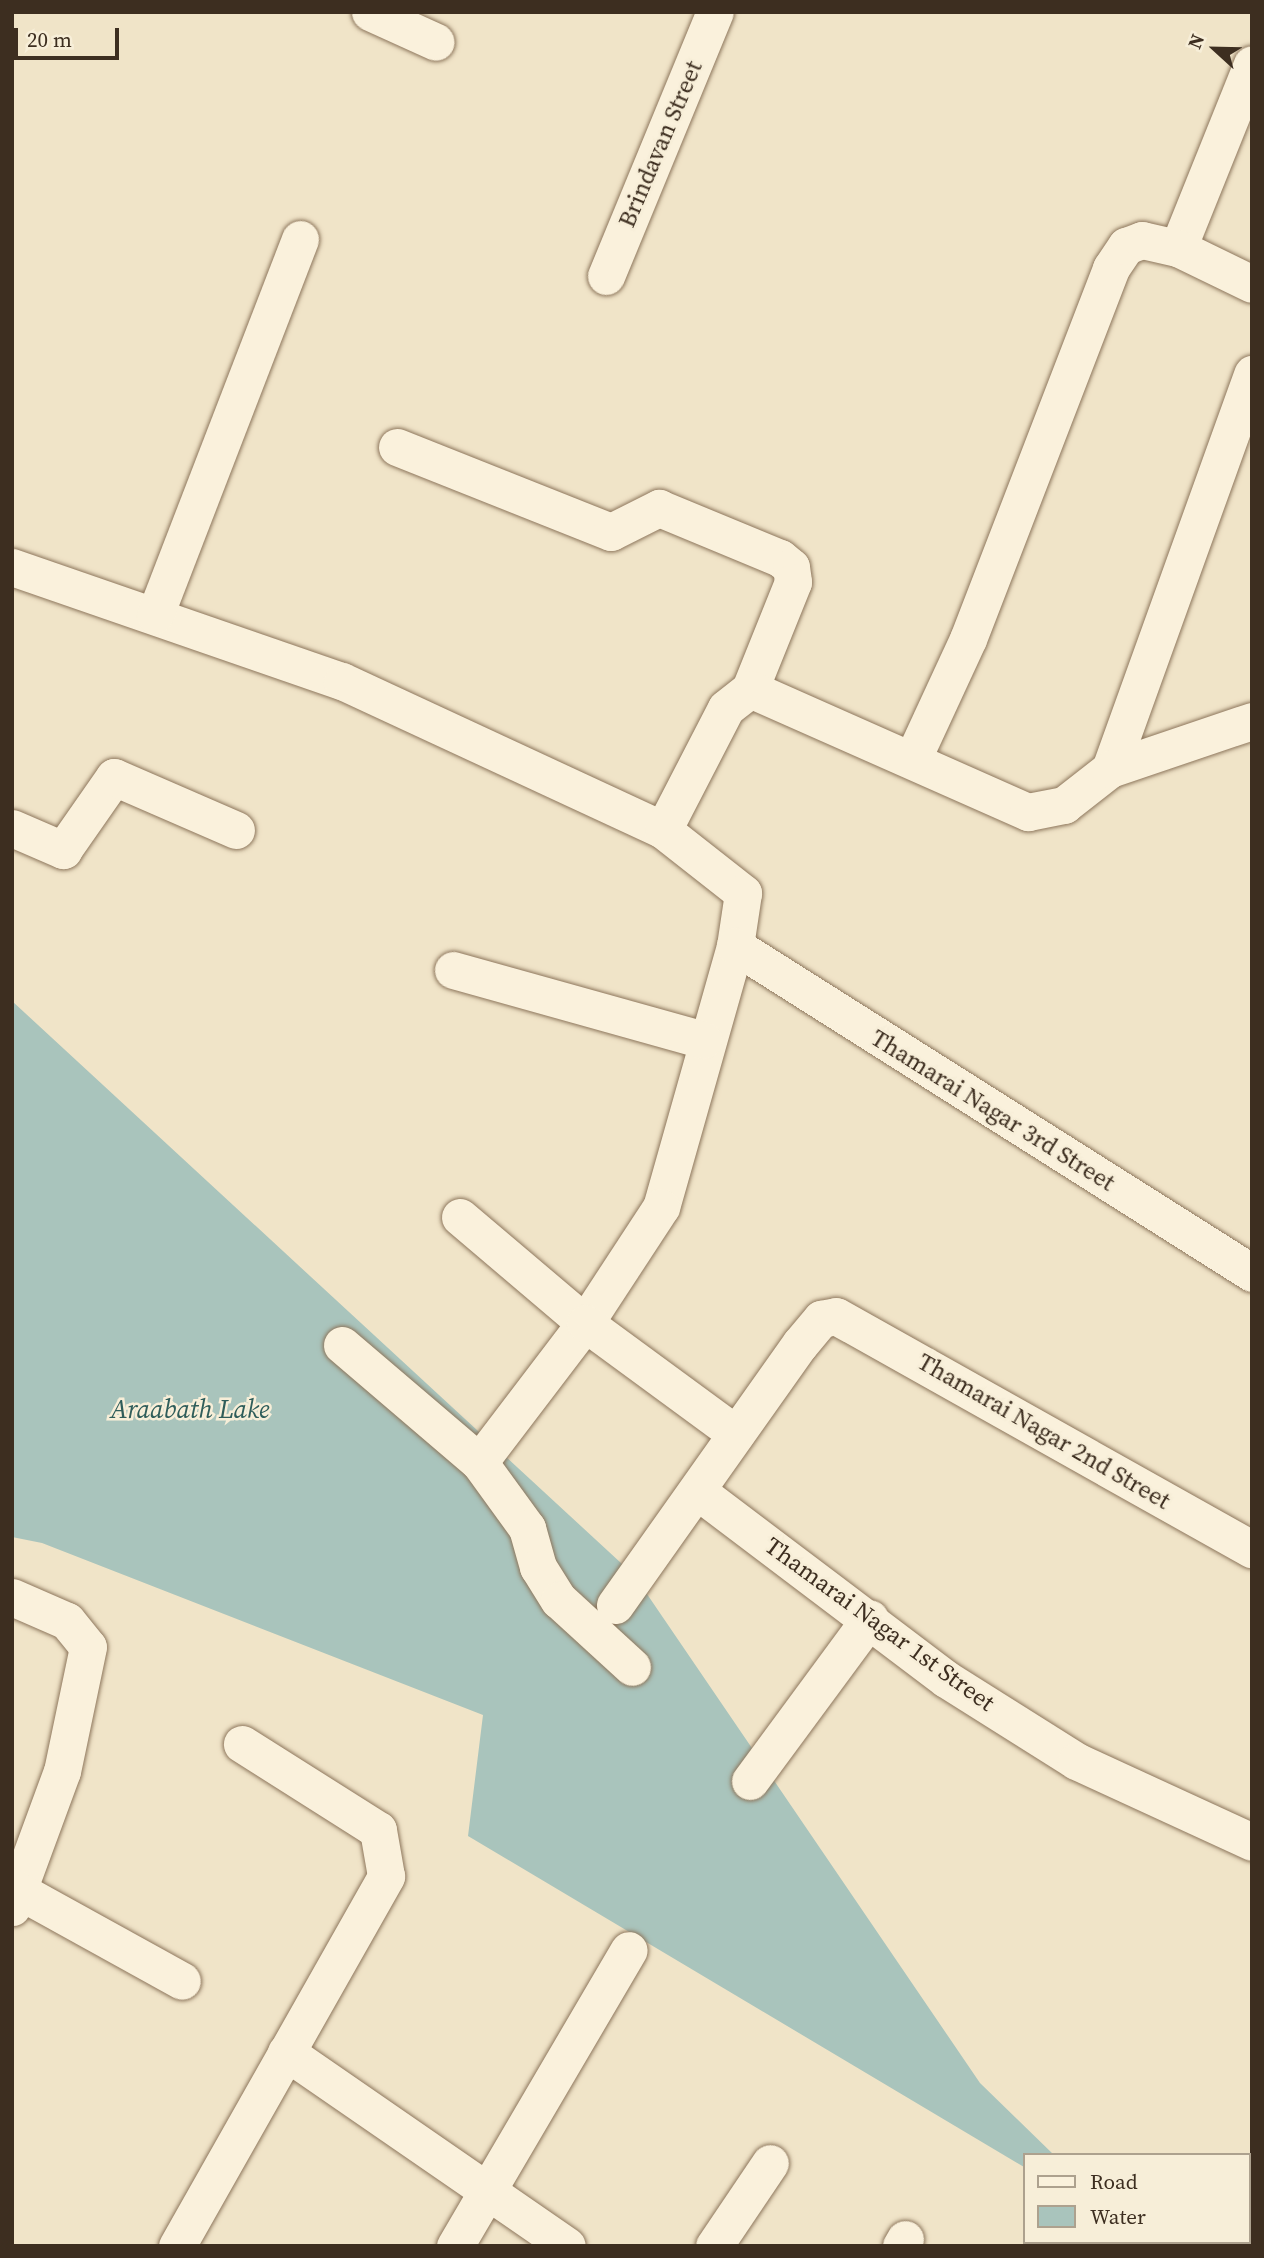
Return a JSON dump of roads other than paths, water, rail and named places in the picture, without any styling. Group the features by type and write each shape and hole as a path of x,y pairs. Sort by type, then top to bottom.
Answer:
{"street":[{"path":"370,12 436,42"},
{"name":"Brindavan Street","path":"606,276 715,12"},
{"path":"1178,248 1252,64"},
{"path":"155,615 300,239"},
{"path":"913,758 968,639 1111,268 1126,246 1142,240 1178,248 1252,284"},
{"path":"1110,769 1252,374"},
{"path":"397,447 611,532 659,508 780,558 791,568 793,582 750,689 726,708 663,830"},
{"path":"12,567 342,681 663,830 743,893 735,946 704,1040 661,1207 585,1323 479,1462"},
{"path":"750,689 913,758 1028,812 1064,805 1110,769 1252,721"},
{"path":"12,828 63,850 114,778 236,830"},
{"name":"Thamarai Nagar 3rd Street","path":"735,946 1252,1273"},
{"path":"453,970 704,1040"},
{"path":"460,1217 585,1323 736,1434 700,1493 615,1605"},
{"name":"Thamarai Nagar 2nd Street","path":"736,1434 821,1319 836,1316 1252,1549"},
{"path":"342,1345 479,1462 527,1528 538,1567 559,1600 632,1667"},
{"name":"Thamarai Nagar 1st Street","path":"700,1493 870,1618 946,1679 1076,1761 1252,1842"},
{"path":"12,1597 67,1621 88,1647 62,1771 14,1895 182,1981"},
{"path":"750,1781 870,1618"},
{"path":"177,2246 386,1876 386,1850 378,1830 242,1744"},
{"path":"455,2246 629,1950"},
{"path":"286,2052 567,2246"},
{"path":"714,2246 770,2163"}],"water":[{"name":"Araabath Lake","path":"12,1001 634,1575 980,2083 1052,2153 1023,2153 1023,2166 468,1836 483,1715 42,1543 12,1537"}]}
